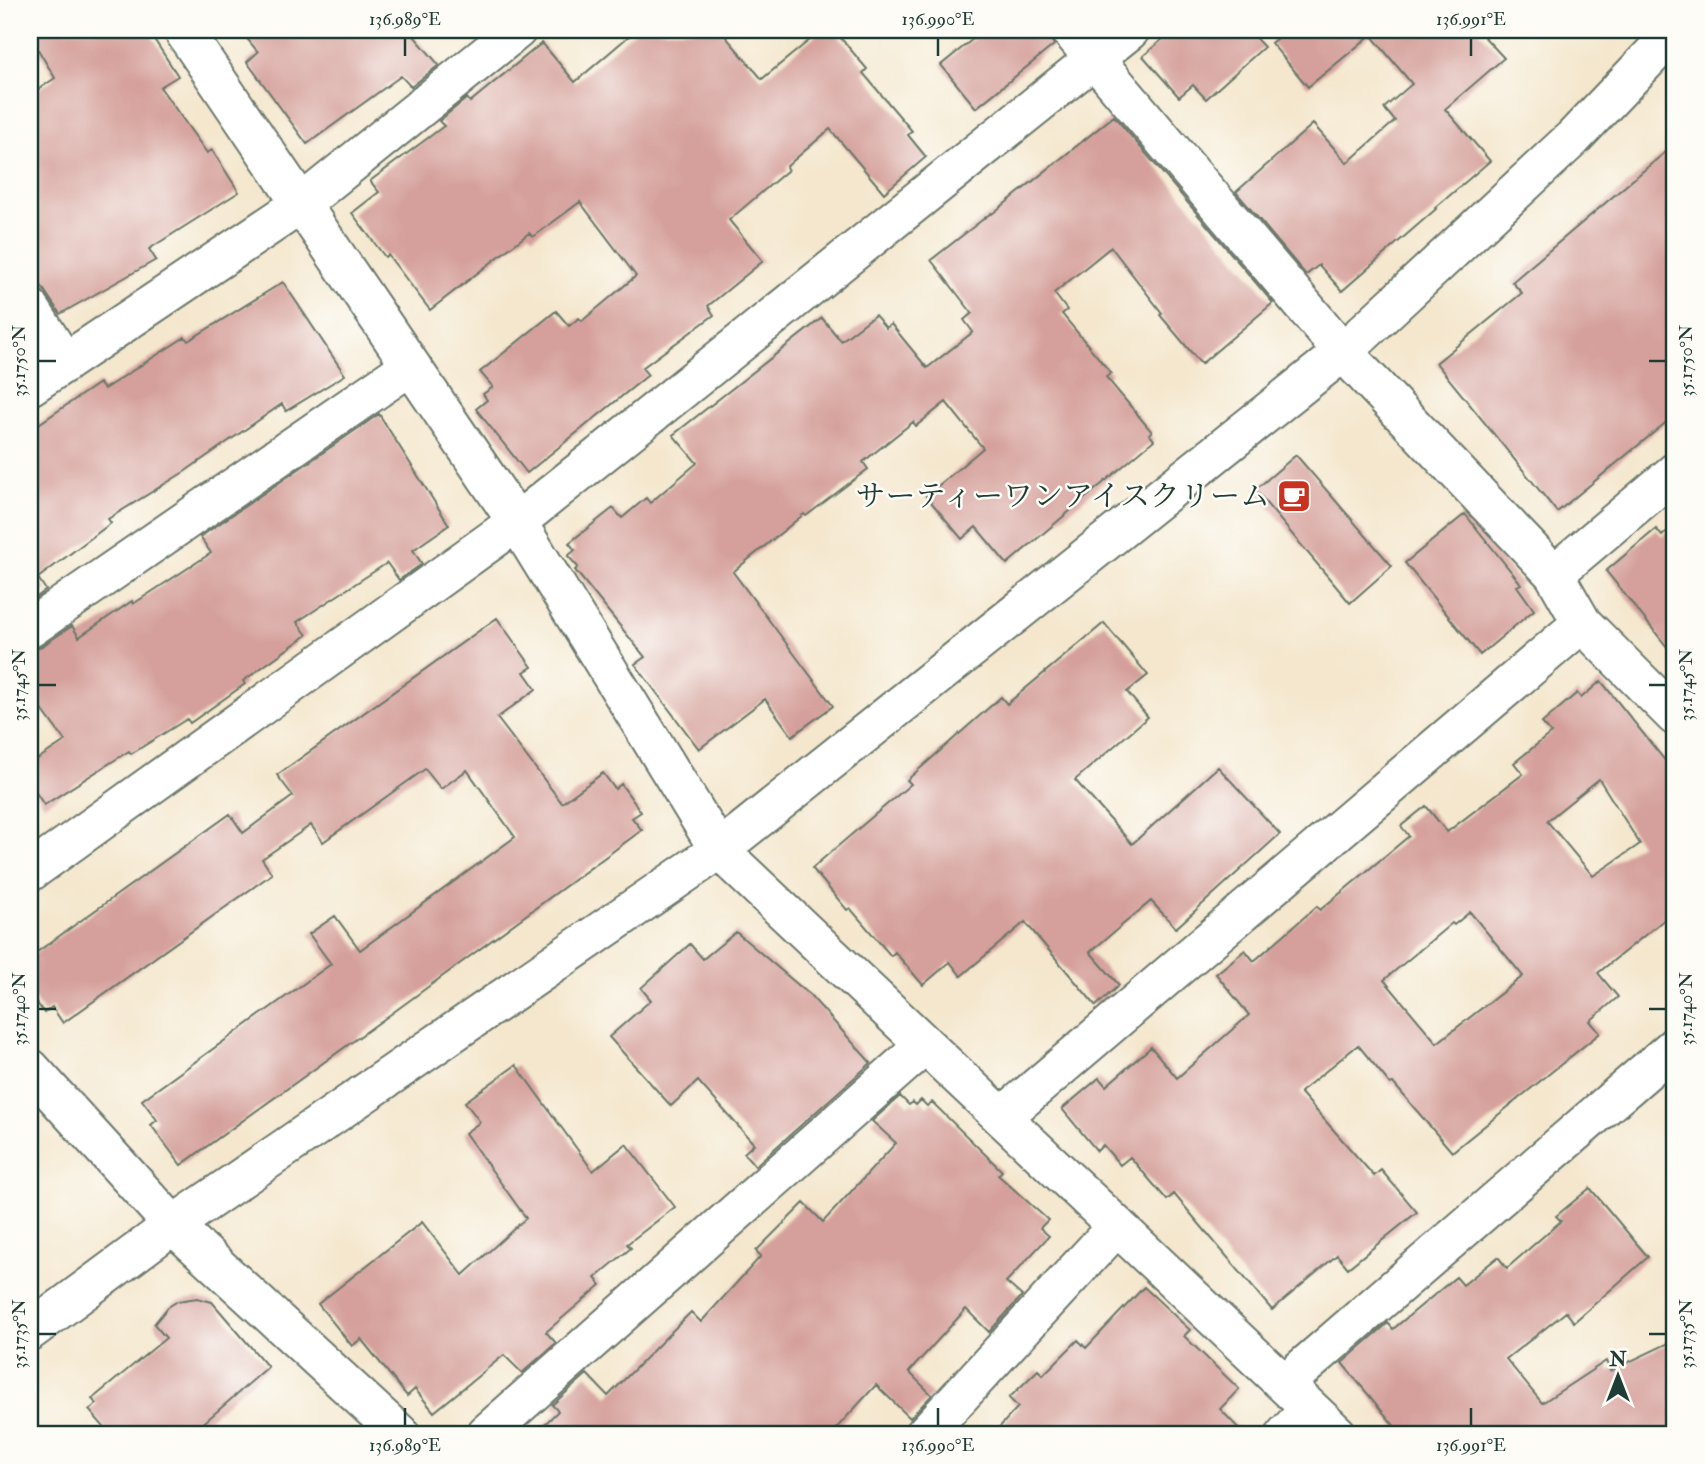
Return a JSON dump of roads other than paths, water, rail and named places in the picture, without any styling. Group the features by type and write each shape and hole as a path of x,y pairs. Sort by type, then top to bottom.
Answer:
{"street":[{"path":"183,30 517,522 719,850 1117,1226 1293,1409 1337,1434"},
{"path":"30,386 300,205 517,30"},
{"path":"1070,30 1343,352 1554,574 1582,623 1675,716"},
{"path":"30,872 517,522 1130,30"},
{"path":"30,1331 173,1225 719,850 1343,352 1573,138 1675,31"},
{"path":"30,309 65,363"},
{"path":"30,628 410,366"},
{"path":"1554,574 1675,472"},
{"path":"1002,1117 1582,623"},
{"path":"486,1434 925,1045"},
{"path":"1293,1409 1675,1046"},
{"path":"30,1068 173,1225 400,1434"},
{"path":"925,1434 1117,1226"}],"place":[{"name":"サーティーワンアイスクリーム","path":"1294,496"}]}
